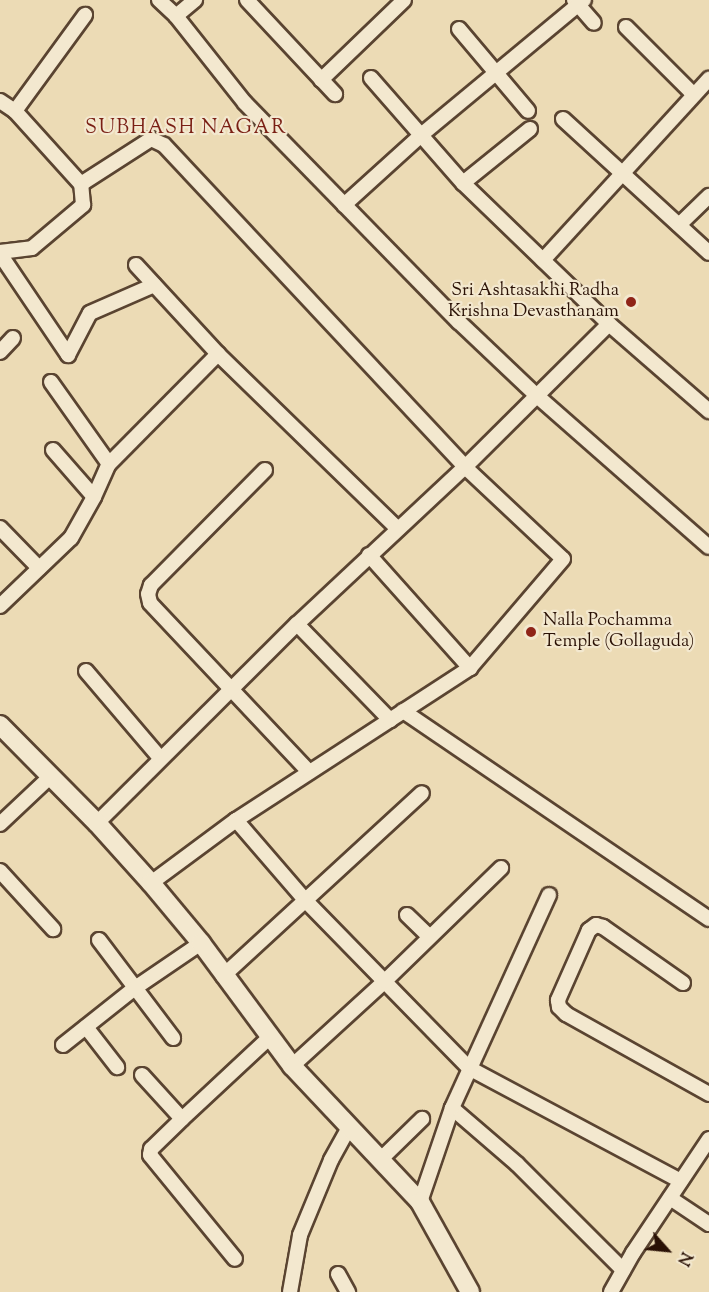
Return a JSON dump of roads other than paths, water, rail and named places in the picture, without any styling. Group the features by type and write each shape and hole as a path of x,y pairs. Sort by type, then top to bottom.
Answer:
{"street":[{"path":"159,0 176,16 245,103 536,396 709,547"},
{"path":"176,16 195,0"},
{"path":"247,0 335,94"},
{"path":"321,80 399,1"},
{"path":"344,205 420,136 579,2 594,23"},
{"path":"15,111 85,15"},
{"path":"626,27 693,94"},
{"path":"459,29 528,111"},
{"path":"370,78 463,183 609,324 709,411"},
{"path":"543,260 623,175 709,78"},
{"path":"0,101 15,111 81,184 83,205 49,234 32,248 0,253 68,355 90,313 154,285"},
{"path":"563,119 709,253"},
{"path":"463,183 530,129"},
{"path":"81,184 151,139 164,145 465,467 562,559 470,668 236,820 151,883"},
{"path":"679,225 709,196"},
{"path":"136,265 218,354 398,529"},
{"path":"98,823 160,758 297,624 465,467 609,324"},
{"path":"0,352 13,338"},
{"path":"0,606 71,538 109,464 218,354"},
{"path":"51,382 109,464"},
{"path":"53,450 94,497"},
{"path":"265,470 151,585 148,594 150,603 309,772"},
{"path":"0,528 39,568"},
{"path":"369,555 470,668"},
{"path":"297,624 390,720"},
{"path":"86,670 160,758"},
{"path":"403,711 709,919"},
{"path":"0,725 98,823 151,883 201,943 223,976 292,1066 420,1202 470,1292"},
{"path":"0,824 51,776"},
{"path":"223,976 422,793"},
{"path":"236,820 305,900 470,1068 681,1181"},
{"path":"292,1066 385,981 501,868"},
{"path":"0,871 53,929"},
{"path":"420,1202 452,1108 549,896"},
{"path":"407,915 429,936"},
{"path":"683,983 603,927 596,925 589,930 558,1000 559,1007 566,1014 709,1094"},
{"path":"99,940 173,1038"},
{"path":"63,1044 135,988 201,943"},
{"path":"86,1027 117,1067"},
{"path":"235,1259 150,1155 151,1149 269,1038"},
{"path":"142,1075 182,1119"},
{"path":"452,1108 517,1164 623,1270"},
{"path":"380,1160 422,1119"},
{"path":"290,1292 300,1235 331,1160 349,1128"},
{"path":"611,1292 709,1139"},
{"path":"670,1198 709,1224"},
{"path":"338,1274 348,1292"}],"place":[{"name":"Sri Ashtasakhi Radha Krishna Devasthanam","path":"631,302"},
{"name":"Nalla Pochamma Temple (Gollaguda)","path":"531,632"}],"district":[{"name":"SUBHASH NAGAR","path":"186,128"}]}
